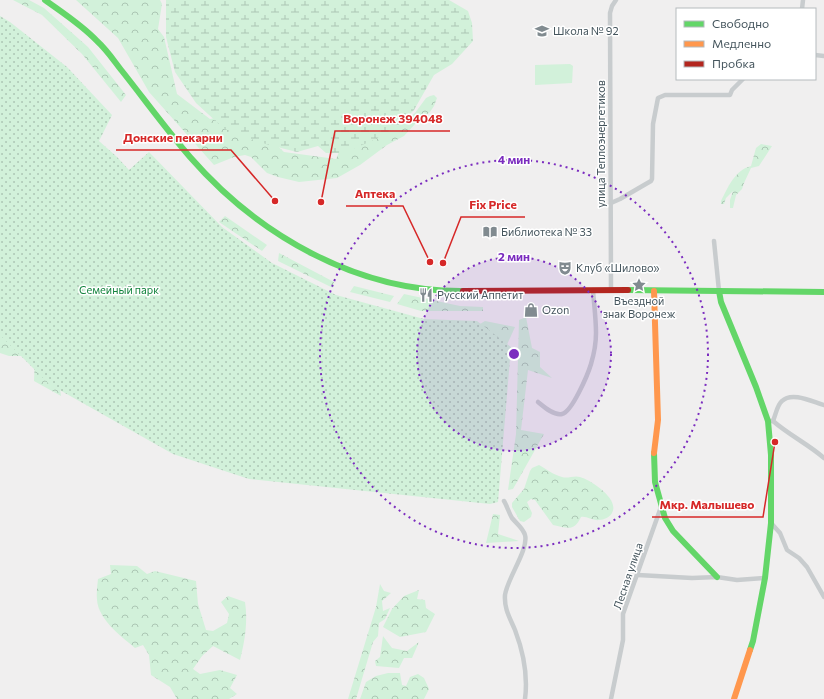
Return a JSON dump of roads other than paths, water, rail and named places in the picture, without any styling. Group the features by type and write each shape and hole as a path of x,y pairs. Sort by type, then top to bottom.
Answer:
{"street":[{"path":"45,0 77,24 103,47 122,73 200,168 228,196 266,226 304,250 322,259 366,274 425,289 443,291 611,290 824,292"},
{"name":"улица Теплоэнергетиков","path":"611,290 610,13 616,0"},
{"path":"611,203 651,181 652,179 653,124 658,98 665,95 730,95 732,90 742,80"},
{"path":"714,241 721,302 771,421 770,523 765,578 753,641 734,699"},
{"path":"538,402 555,413 561,414 565,413 575,401 591,365 595,350 596,334 593,290"},
{"path":"654,291 658,420 654,453 655,482 665,518 673,531 717,577"},
{"path":"771,421 782,401 790,397 800,398 824,405"},
{"path":"771,421 789,434 813,448 824,458"},
{"path":"504,501 512,517 525,535 525,543 518,564 510,579 505,595 505,608 515,630 522,656 527,685 525,699"},
{"name":"Лесная улица","path":"611,699 623,640 624,614 661,507"},
{"path":"770,523 780,532 787,550 799,558 807,567 824,597"},
{"path":"638,575 692,578 717,577 737,580 765,578"}],"place":[{"name":"Школа № 92","path":"542,31"},
{"name":"Донские пекарни","path":"275,201"},
{"name":"Воронеж 394048","path":"321,202"},
{"name":"Библиотека № 33","path":"490,232"},
{"name":"Аптека","path":"430,262"},
{"name":"Fix Price","path":"443,263"},
{"name":"Клуб «Шилово»","path":"565,268"},
{"name":"Въездной знак Воронеж","path":"639,285"},
{"name":"Русский Аппетит","path":"426,295"},
{"name":"Ozon","path":"531,310"},
{"name":"Мкр. Малышево","path":"775,442"}],"park label":[{"name":"Семейный парк","path":"119,290"}]}
